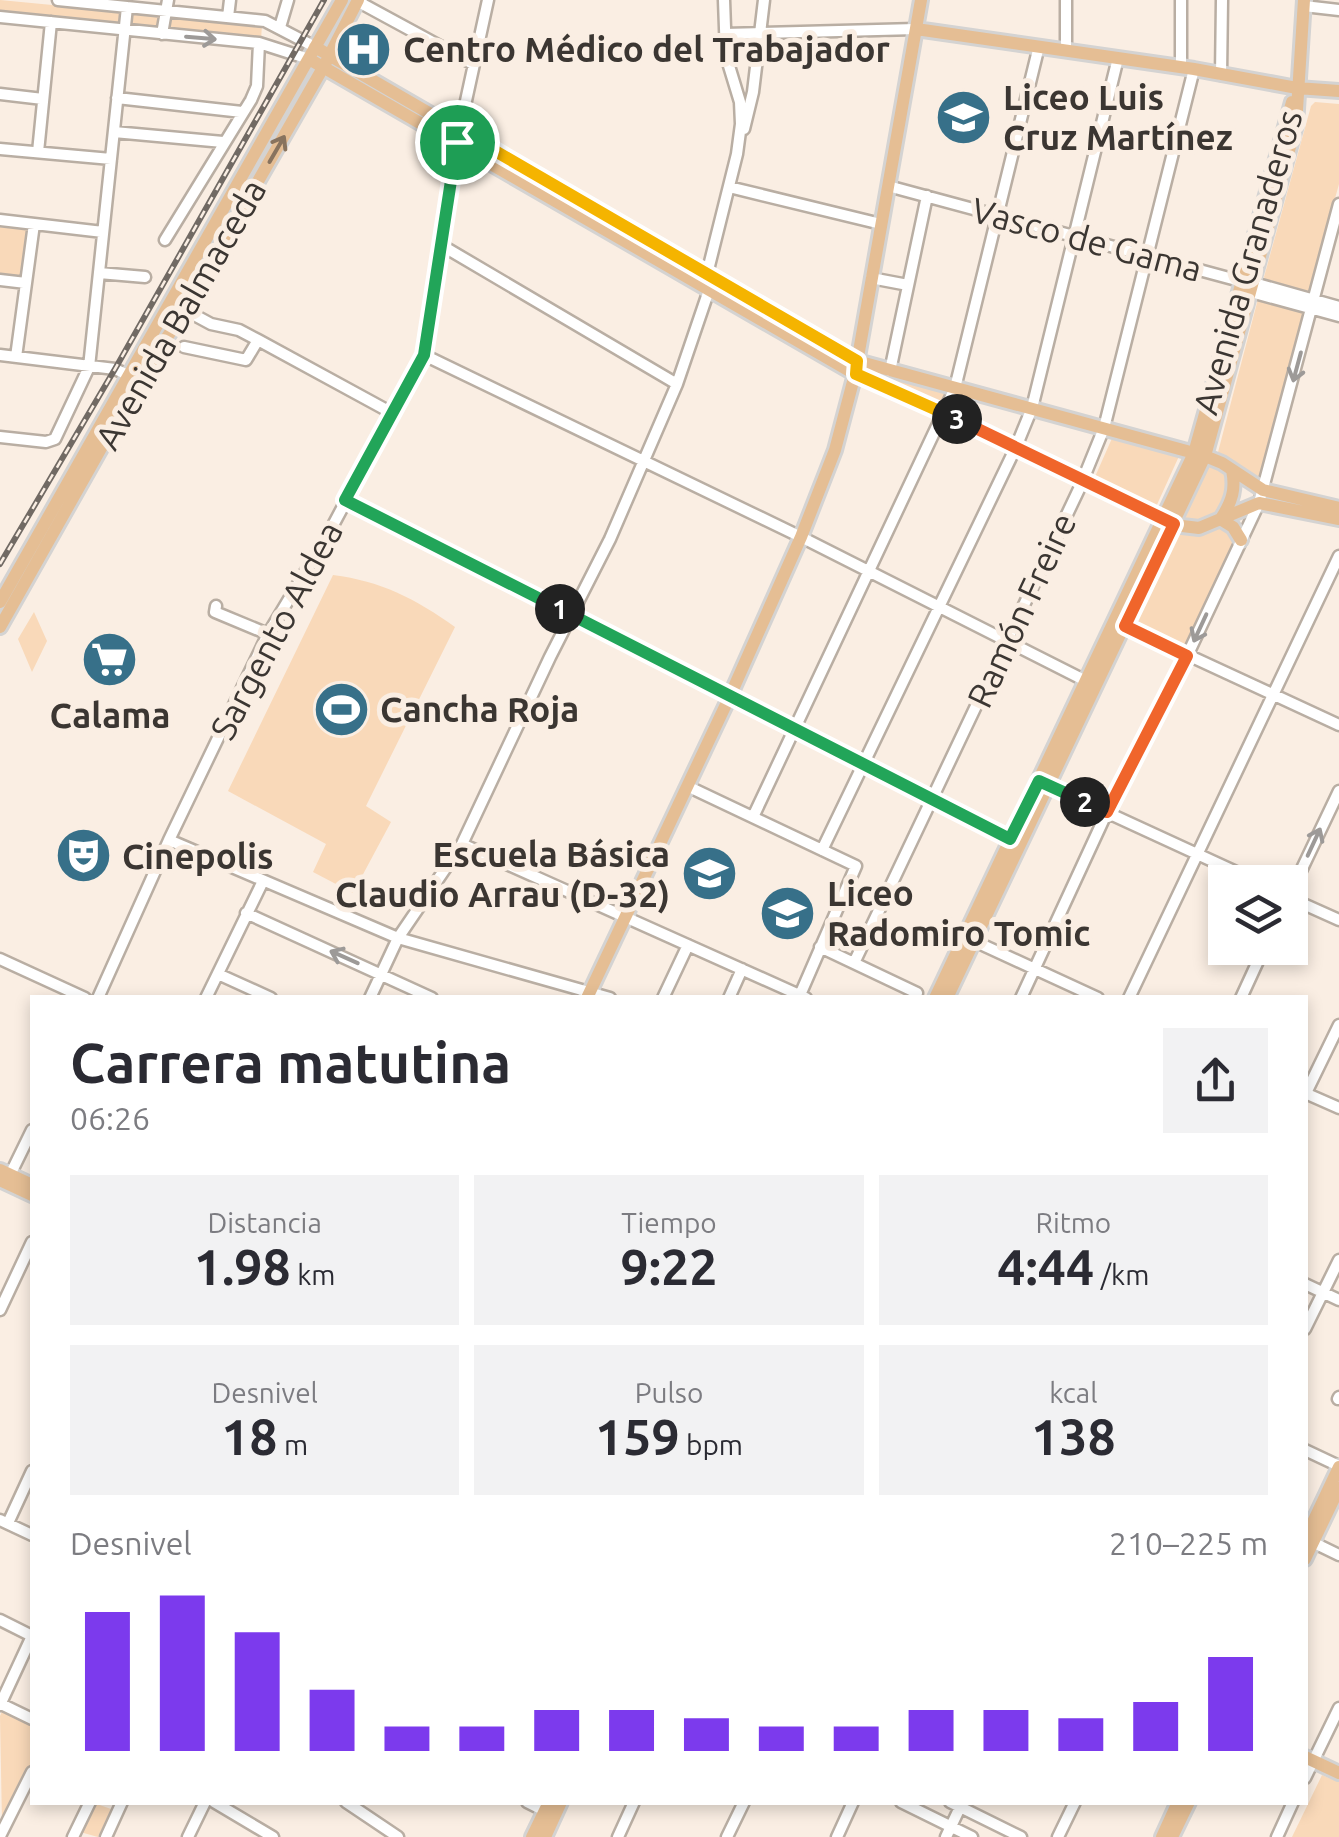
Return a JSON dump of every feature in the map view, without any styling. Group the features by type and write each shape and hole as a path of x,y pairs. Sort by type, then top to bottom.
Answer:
{"main road":[{"name":"Avenida Balmaceda","path":"319,56 342,0"},
{"path":"588,995 730,696 835,450 856,368 921,0"},
{"name":"Avenida Balmaceda","path":"0,602 179,306 319,56 357,1"},
{"name":"Avenida Granaderos","path":"935,995 1010,839 1044,783 1125,626 1199,454 1296,125 1304,3"},
{"path":"916,29 1296,88 1339,91"},
{"path":"319,56 591,213 707,274 856,368 890,371 1199,454 1232,470 1261,496 1339,519"},
{"path":"591,213 709,290 856,368 1168,522 1198,528 1261,496 1339,508"},
{"name":"Avenida Balmaceda","path":"0,627 134,378"},
{"path":"1220,519 1234,490 1232,470"},
{"path":"1220,519 1233,527 1241,540"},
{"name":"Avenida Granaderos","path":"948,995 1086,681 1168,522"},
{"path":"3,1175 30,1184"},
{"path":"3,1175 30,1194"},
{"path":"1308,1537 1339,1467"},
{"path":"1308,1537 1339,1488"},
{"path":"1309,1759 1339,1773"},
{"path":"545,1837 561,1805"},
{"path":"1162,1837 1177,1805"},
{"path":"1172,1837 1188,1805"},
{"path":"532,1837 547,1807"}],"street":[{"path":"58,0 127,8 167,6 264,22 280,27 319,56"},
{"path":"228,18 230,0"},
{"path":"280,27 288,0"},
{"name":"Sargento Aldea","path":"99,995 168,840 270,630 331,529 424,355 458,136 488,0"},
{"path":"724,0 724,34 740,102 737,154"},
{"path":"707,274 749,113 764,0"},
{"path":"1066,0 1066,50"},
{"name":"Ramón Freire","path":"854,963 1104,428 1188,69 1181,0"},
{"path":"1221,74 1222,0"},
{"path":"357,1 473,64"},
{"path":"1304,3 1339,10"},
{"path":"162,34 167,6"},
{"path":"0,436 46,442 55,439 89,366 127,8"},
{"path":"0,17 259,43 319,56"},
{"path":"38,152 51,22"},
{"path":"724,34 916,29"},
{"path":"165,240 257,86 259,43"},
{"path":"753,817 955,388 1038,46"},
{"path":"822,850 1032,408 1118,58"},
{"path":"728,59 741,74 755,65"},
{"path":"0,94 43,98"},
{"path":"117,98 242,112"},
{"path":"114,132 223,142"},
{"path":"0,149 111,160"},
{"name":"Vasco de Gama","path":"888,186 1147,255 1339,316"},
{"path":"728,187 881,224"},
{"path":"890,371 928,196"},
{"path":"1022,995 1261,496 1339,204"},
{"path":"0,220 103,232"},
{"path":"16,357 34,224"},
{"path":"441,245 677,384"},
{"path":"99,273 145,278"},
{"path":"871,278 908,286"},
{"path":"0,280 26,283"},
{"path":"371,995 398,938 462,844 610,539 677,384 709,290"},
{"path":"1313,305 1339,296"},
{"name":"Vasco de Gama","path":"1313,305 1339,306"},
{"path":"179,306 211,324 239,330 392,414"},
{"path":"184,347 246,360 258,340"},
{"path":"0,355 115,369 134,378"},
{"path":"424,355 801,537 1086,681"},
{"path":"345,500 1010,839"},
{"path":"1130,995 1339,556"},
{"path":"1125,626 1339,724"},
{"path":"1044,783 1221,865"},
{"path":"687,786 856,866 803,995"},
{"path":"1304,865 1339,791"},
{"path":"168,840 398,938 588,995"},
{"path":"462,844 801,995"},
{"path":"208,995 263,881"},
{"path":"1308,905 1339,920"},
{"path":"246,913 426,995"},
{"path":"974,940 1092,995"},
{"path":"664,995 688,945"},
{"path":"820,947 918,992 916,995"},
{"path":"1,963 78,995"},
{"path":"1242,995 1256,965"},
{"path":"731,995 742,969"},
{"path":"218,974 264,995"},
{"path":"1308,1088 1339,1025"},
{"path":"1308,1095 1339,1108"},
{"path":"3,1175 30,1133"},
{"path":"0,1310 30,1246"},
{"path":"1308,1324 1339,1260"},
{"path":"1308,1285 1339,1300"},
{"path":"1308,1452 1339,1467"},
{"path":"30,1475 4,1521 30,1535"},
{"path":"1308,1540 1339,1555"},
{"path":"0,1620 30,1635"},
{"path":"30,1640 0,1705 30,1718"},
{"path":"1309,1759 1339,1708"},
{"path":"0,1836 30,1776"},
{"path":"73,1837 89,1805"},
{"path":"106,1837 121,1805"},
{"path":"188,1837 204,1805"},
{"path":"220,1805 274,1837"},
{"path":"350,1805 398,1837"},
{"path":"618,1837 633,1805"},
{"path":"727,1837 743,1805"},
{"path":"836,1837 852,1805"},
{"path":"906,1805 948,1832 972,1837"},
{"path":"948,1832 957,1805"},
{"path":"959,1805 1022,1837"},
{"path":"1058,1837 1074,1805"},
{"path":"1277,1837 1293,1805"},
{"path":"246,1837 253,1822"}],"shaded area":[{"path":"0,0 262,25 261,40 0,13"},
{"path":"1315,102 1339,104 1339,184 1309,293 1266,281 1264,277"},
{"path":"0,227 27,230 21,277 0,274"},
{"path":"1258,299 1307,312 1261,480 1257,482 1217,456"},
{"path":"869,367 947,389 939,406 869,373"},
{"path":"1113,436 1180,454 1155,509 1094,479"},
{"path":"1207,463 1229,474 1227,498 1211,518 1179,521"},
{"path":"1226,529 1235,542 1187,647 1135,623 1179,530"},
{"name":"Cancha Roja","path":"333,575 397,593 455,627 366,806 391,822 353,893 313,872 326,844 228,791"},
{"path":"34,612 47,641 32,672 18,639"},
{"path":"3,1709 30,1722 30,1770 2,1823"},
{"path":"1322,1775 1339,1782 1339,1837 1292,1837"},
{"path":"93,1805 111,1809 98,1837 80,1832"}],"railway":[{"path":"0,564 324,0"}],"place":[{"name":"Centro Médico del Trabajador","path":"364,49"},
{"name":"Liceo Luis Cruz Martínez","path":"964,117"},
{"name":"Calama","path":"110,659"},
{"name":"Cancha Roja","path":"341,709"},
{"name":"Cinepolis","path":"83,856"},
{"name":"Escuela Básica Claudio Arrau (D-32)","path":"709,874"},
{"name":"Liceo Radomiro Tomic","path":"788,913"}],"route":[{"path":"459,130 857,361 856,374 944,412 1174,524 1125,626 1187,656 1107,812 1039,781 1010,839 345,500 424,355 457,142 459,130"}]}
